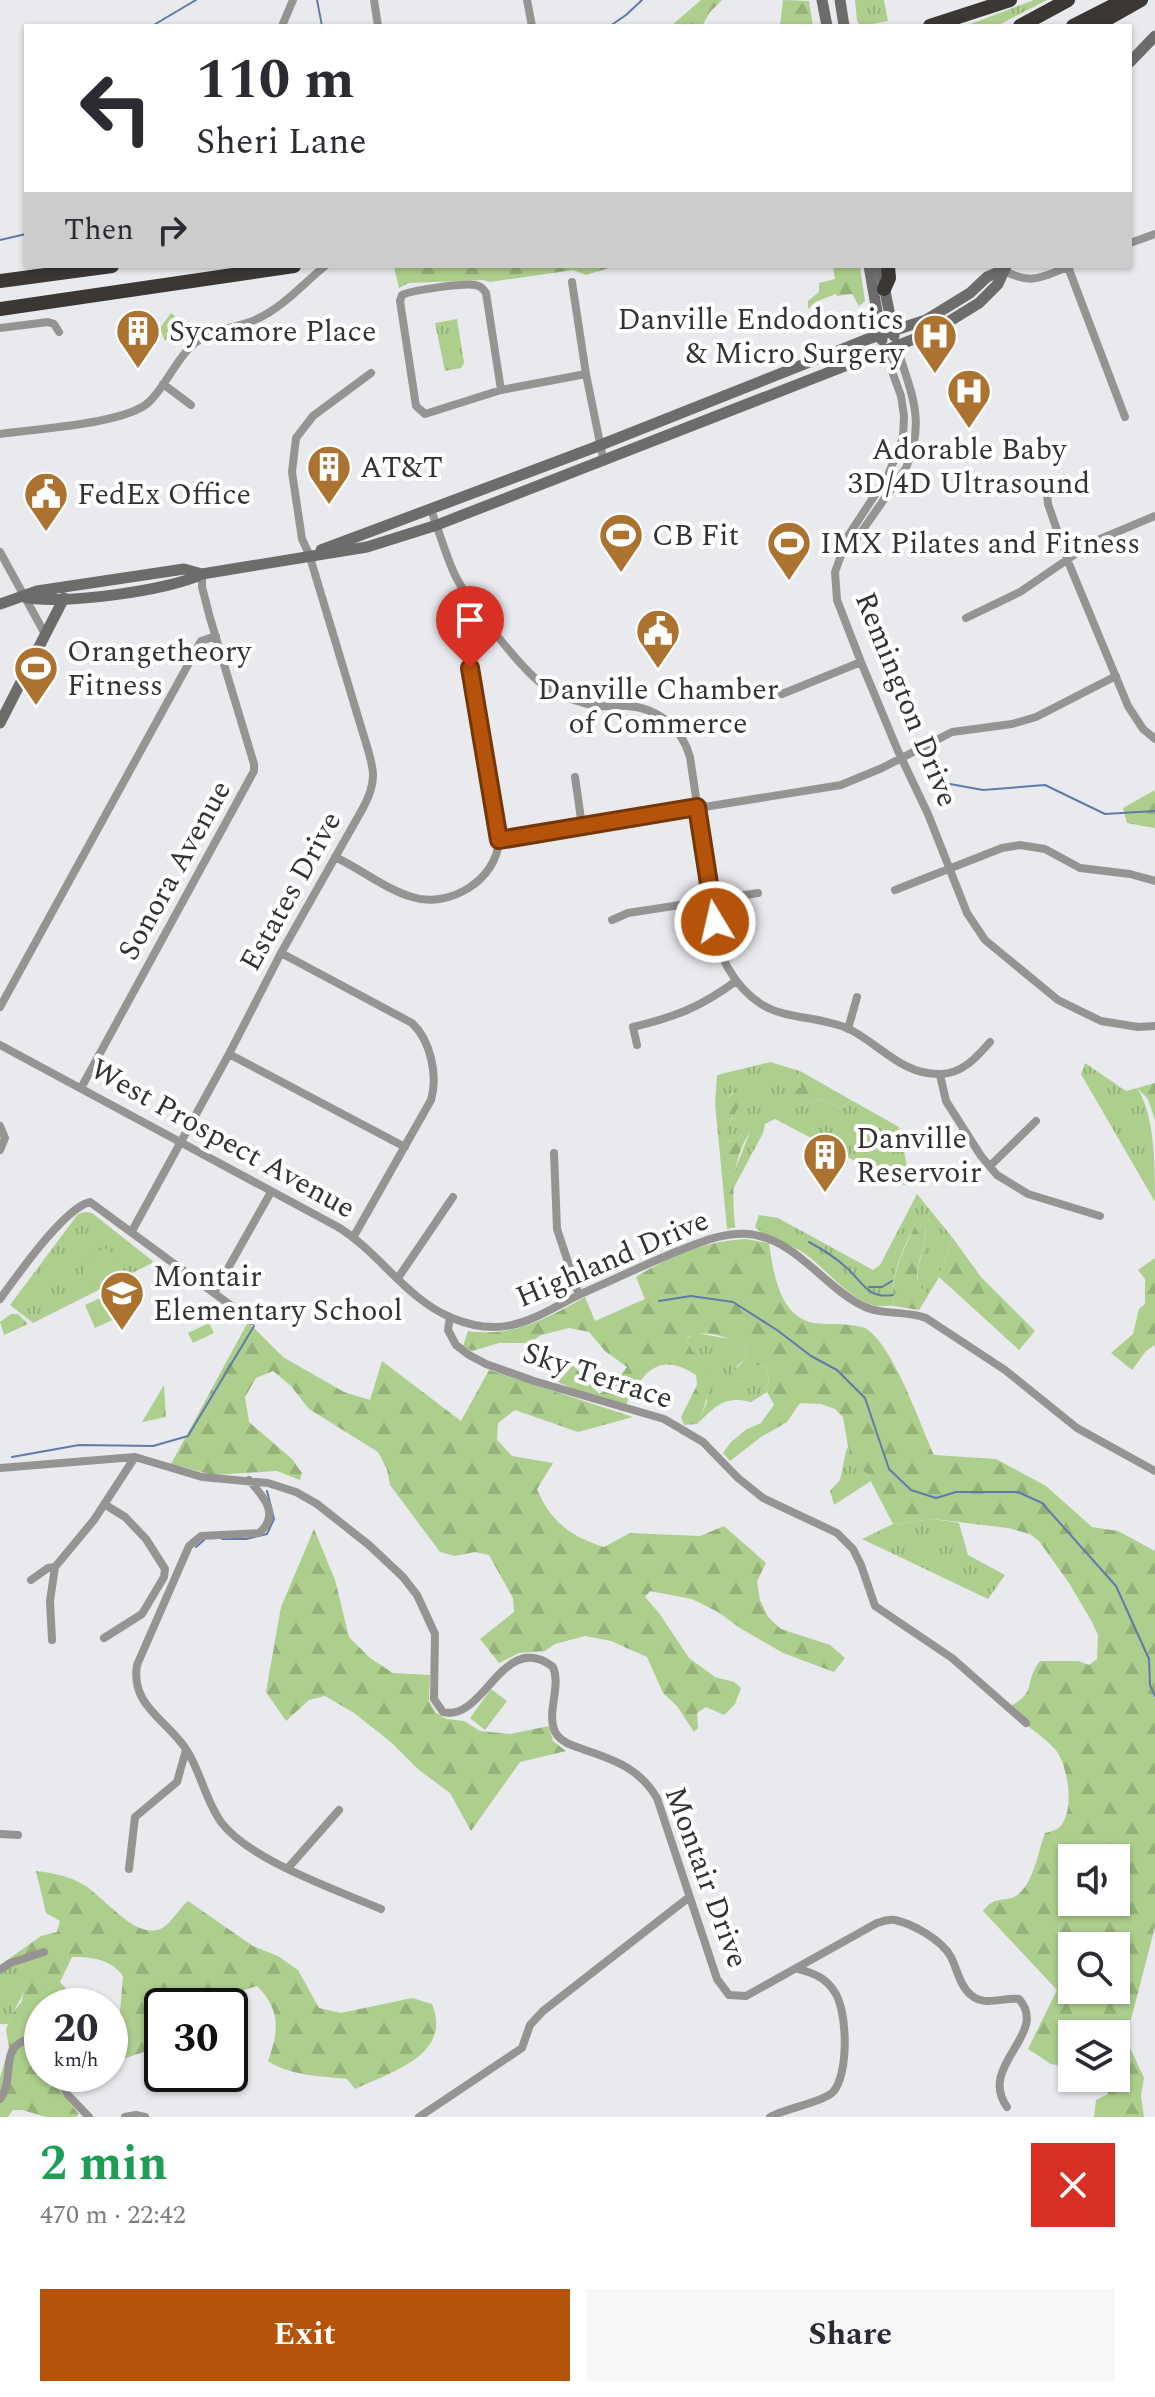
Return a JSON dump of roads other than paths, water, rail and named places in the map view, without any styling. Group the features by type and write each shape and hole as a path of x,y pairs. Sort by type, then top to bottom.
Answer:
{"highway":[{"path":"936,24 1010,0"},
{"path":"1024,24 1068,0"},
{"path":"1077,24 1124,0"},
{"path":"1099,24 1141,0"},
{"path":"0,281 97,268"},
{"path":"0,309 278,268"},
{"path":"884,289 889,278 888,268"}],"main road":[{"path":"822,0 827,24"},
{"path":"842,2 844,24"},
{"path":"1132,60 1155,36"},
{"path":"870,268 890,347"},
{"path":"880,268 886,333"},
{"path":"309,554 926,320 1004,268"},
{"path":"24,597 61,601 187,581 202,574 309,554 367,547 437,525 932,332 979,303 998,284 1004,268"},
{"path":"0,604 37,591 184,569 202,574"},
{"path":"2,716 61,601 80,585"}],"street":[{"path":"283,24 293,0"},
{"path":"374,0 378,24"},
{"path":"527,0 532,24"},
{"path":"1132,242 1155,236"},
{"path":"0,434 122,415 146,405 197,341 266,315 323,268"},
{"path":"1004,268 1018,278 1033,280 1064,268"},
{"path":"1070,268 1125,417"},
{"path":"572,282 603,458"},
{"path":"501,390 486,293 481,288 475,285 406,292 402,295 400,301 416,406 425,414 501,390 586,374"},
{"path":"0,328 48,322 54,324 59,332"},
{"name":"Remington Drive","path":"890,347 916,404 912,454 906,468 855,541 846,546 835,572 837,600 861,662 972,923 991,946 1058,1000 1095,1019 1122,1025 1155,1026"},
{"name":"Estates Drive","path":"132,1231 281,953 370,796 375,777 302,539 292,472 296,438 313,416 371,373"},
{"path":"163,384 191,405"},
{"path":"1046,485 1048,504 1067,559 1128,706 1143,729 1155,739"},
{"path":"431,510 449,560 465,591 536,680 578,702 631,706 658,714 669,722 687,747 722,955 736,981 763,1005 848,1029 901,1065 940,1075 966,1066 990,1042"},
{"path":"966,618 1020,592 1093,542 1155,516"},
{"path":"0,554 45,634"},
{"name":"Sonora Avenue","path":"81,1088 254,771 202,587 202,574"},
{"path":"335,857 407,895 427,900 465,889 482,879 494,862 499,840 470,668 474,634"},
{"path":"0,1007 201,641 216,636"},
{"path":"782,694 861,662"},
{"path":"499,840 841,785 952,732 1012,724 1036,717 1116,676"},
{"path":"575,777 582,826"},
{"path":"895,890 1002,848 1020,845 1045,849 1080,868 1130,874 1155,881"},
{"path":"612,920 628,913 758,893"},
{"path":"281,953 412,1023 422,1033 434,1075 433,1091 354,1236"},
{"path":"637,1045 633,1027 692,1010 736,981"},
{"path":"848,1029 857,997"},
{"name":"West Prospect Avenue","path":"0,1045 354,1236 421,1299 450,1317"},
{"path":"229,1054 405,1147"},
{"path":"940,1075 946,1101 997,1175 1028,1194 1100,1216"},
{"path":"990,1166 1036,1121"},
{"path":"0,1150 5,1138 1,1128"},
{"path":"554,1153 557,1229 579,1295"},
{"path":"214,1293 271,1192"},
{"path":"398,1278 453,1197"},
{"path":"0,1299 32,1257 73,1211 86,1202 97,1205 252,1321"},
{"name":"Highland Drive","path":"450,1317 475,1326 513,1325 535,1319 579,1295 707,1239 747,1234 764,1238 803,1257 860,1304 876,1311 926,1318 1005,1370 1077,1428 1155,1471"},
{"name":"Sky Terrace","path":"450,1317 448,1330 456,1345 469,1355 534,1381 664,1419 703,1442 738,1478 763,1498 837,1533 853,1549 875,1606 952,1658 1026,1723"},
{"path":"0,1468 135,1457 202,1477 249,1480 270,1510 268,1524 259,1533 211,1535 193,1541 137,1665 136,1680 147,1708 186,1750 219,1820 240,1842 288,1868 381,1909"},
{"path":"52,1640 50,1601 55,1567 104,1504 135,1457"},
{"name":"Montair Drive","path":"249,1480 296,1492 317,1504 347,1526 403,1577 417,1595 435,1634 434,1699 443,1712 463,1711 502,1670 517,1661 527,1658 553,1667 557,1684 552,1718 558,1736 568,1744 620,1762 640,1775 657,1798 717,1979 729,1995 746,1996 798,1969 817,1974 834,1990 844,2020 843,2069 836,2088 828,2096 789,2107 770,2117"},
{"path":"104,1504 125,1517 146,1539 165,1569 164,1577 142,1614 104,1638"},
{"path":"31,1580 48,1568 55,1567"},
{"path":"129,1869 135,1817 177,1782 186,1750"},
{"path":"288,1868 339,1810"},
{"path":"0,1834 18,1835"},
{"path":"419,2117 522,2048 530,2025 543,2011 688,1898"},
{"path":"798,1969 877,1923 888,1920 908,1925 941,1943 950,1954 963,1986 971,1995 981,2001 1019,1999 1027,2008 1028,2021 1000,2073 998,2086 1007,2107"},
{"path":"0,1970 10,1963 44,1952"},
{"path":"0,2099 7,2083 7,2057 14,2045 24,2041"},
{"path":"66,2092 89,2117"},
{"path":"125,2117 145,2117"}],"waterway":[{"path":"155,24 196,0"},
{"path":"317,0 322,24"},
{"path":"613,24 642,0"},
{"path":"0,240 24,234"},
{"path":"950,784 983,790 1045,785 1105,814 1155,811"},
{"path":"809,1242 843,1264 872,1292 893,1295"},
{"path":"869,1287 882,1287 892,1281"},
{"path":"659,1301 691,1296 733,1302 811,1356 837,1370 865,1398 889,1469 911,1490 936,1498 956,1492 1018,1492 1042,1503 1116,1586 1149,1659 1150,1685 1155,1696"},
{"path":"12,1457 79,1445 153,1446 188,1436 254,1326"},
{"path":"222,1539 246,1539 267,1534 274,1519 267,1491"},
{"path":"196,1547 204,1540"}],"place":[{"name":"Sycamore Place","path":"138,370"},
{"name":"Danville Endodontics & Micro Surgery","path":"935,375"},
{"name":"Adorable Baby 3D/4D Ultrasound","path":"969,430"},
{"name":"AT&T","path":"329,506"},
{"name":"FedEx Office","path":"46,533"},
{"name":"CB Fit","path":"621,574"},
{"name":"IMX Pilates and Fitness","path":"789,582"},
{"name":"Danville Chamber of Commerce","path":"658,670"},
{"name":"Orangetheory Fitness","path":"36,707"},
{"name":"Danville Reservoir","path":"825,1194"},
{"name":"Montair Elementary School","path":"122,1332"}]}
